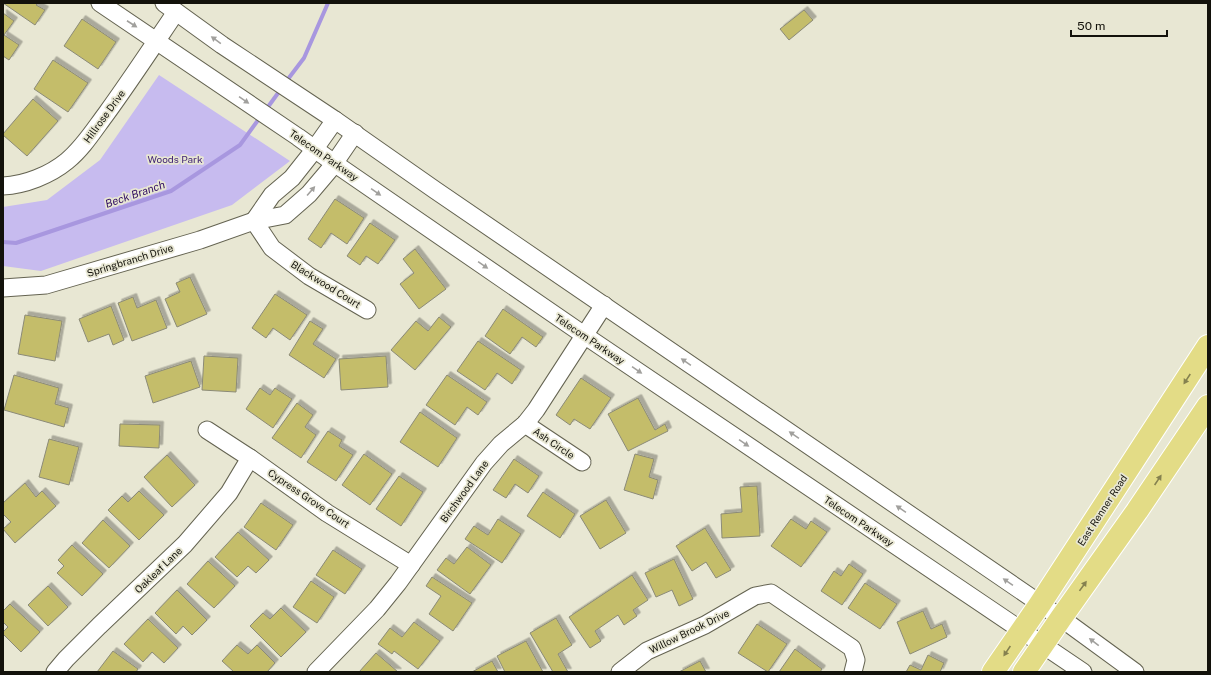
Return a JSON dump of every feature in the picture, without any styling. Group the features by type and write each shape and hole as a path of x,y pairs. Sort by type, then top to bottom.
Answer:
{"main road":[{"name":"East Renner Road","path":"993,672 1040,604 1208,346"},
{"path":"1024,672 1137,511 1208,406"}],"street":[{"name":"Telecom Parkway","path":"100,3 157,40 584,335 1083,672"},
{"name":"Hillrose Drive","path":"3,186 28,181 48,173 67,161 86,141 157,40 170,7"},
{"path":"170,7 248,62 355,133 1061,618 1135,672"},
{"path":"254,222 272,195 292,178 335,120"},
{"name":"Springbranch Drive","path":"3,288 46,285 200,240 254,222 285,215 309,194 334,163 355,133"},
{"path":"279,189 295,207"},
{"name":"Blackwood Court","path":"254,222 272,248 309,276 367,310"},
{"name":"Birchwood Lane","path":"316,672 377,609 411,565 484,463 501,444 525,424 536,410 604,305"},
{"name":"Ash Circle","path":"525,424 582,462"},
{"name":"Cypress Grove Court","path":"207,430 250,458 327,513 411,565"},
{"name":"Oakleaf Lane","path":"55,672 88,637 185,544 228,493 250,458"},
{"name":"Willow Brook Drive","path":"620,672 647,651 705,625 755,596 771,593 852,648 855,666"}],"green space":[{"name":"Woods Park","path":"159,75 290,161 232,205 41,271 3,266 3,207 47,200 100,160"}],"building":[{"path":"3,3 38,3 36,5 45,10 35,25"},
{"path":"804,10 813,20 789,40 780,29"},
{"path":"3,13 14,21 4,35 19,45 9,60 3,56"},
{"path":"82,19 116,42 98,69 64,46"},
{"path":"53,60 88,83 68,112 34,89"},
{"path":"33,99 58,121 27,156 3,134"},
{"path":"335,199 364,218 347,244 331,233 321,248 308,239"},
{"path":"370,223 395,240 378,264 366,256 360,265 347,256"},
{"path":"415,249 446,289 419,309 400,284 414,273 403,259"},
{"path":"190,277 207,314 177,327 165,299 180,292 176,283"},
{"path":"275,294 307,315 290,340 273,328 266,338 252,328"},
{"path":"133,297 137,308 156,300 167,328 132,341 118,303"},
{"path":"111,306 124,340 113,345 109,334 88,342 79,319"},
{"path":"503,309 543,337 536,347 522,337 510,354 485,336"},
{"path":"25,315 62,321 55,361 18,354"},
{"path":"439,317 451,327 415,370 391,350 416,321 428,331"},
{"path":"310,321 323,329 313,344 336,359 324,378 289,355"},
{"path":"478,341 521,370 512,384 497,373 485,390 457,371"},
{"path":"204,356 238,358 236,392 202,390"},
{"path":"386,356 388,387 341,390 339,359"},
{"path":"191,361 200,387 153,403 145,376"},
{"path":"14,375 59,388 55,404 69,408 64,427 4,410"},
{"path":"447,375 487,402 478,415 467,407 455,425 426,405"},
{"path":"581,378 611,398 590,429 574,419 570,425 556,415"},
{"path":"260,388 270,395 275,388 292,399 273,428 246,409"},
{"path":"638,398 655,430 665,424 668,431 628,451 608,414"},
{"path":"297,403 313,415 305,427 316,435 301,458 272,438"},
{"path":"420,412 457,438 438,467 400,442"},
{"path":"120,424 160,425 159,448 119,446"},
{"path":"328,431 342,440 339,446 353,455 336,481 307,462"},
{"path":"49,439 79,447 69,485 39,477"},
{"path":"364,454 392,474 370,505 342,485"},
{"path":"635,454 654,459 649,477 658,480 653,499 624,490"},
{"path":"167,455 195,485 172,507 144,477"},
{"path":"514,459 539,476 528,493 515,484 506,498 493,490"},
{"path":"399,476 423,492 401,526 376,509"},
{"path":"25,483 36,497 42,491 56,506 15,543 3,529 11,522 3,514 3,503"},
{"path":"757,486 760,536 722,538 721,514 742,512 740,487"},
{"path":"139,491 164,515 139,540 108,510 122,496 128,502"},
{"path":"543,492 575,514 560,538 527,516"},
{"path":"606,500 626,533 600,549 580,516"},
{"path":"261,503 293,525 276,550 244,527"},
{"path":"498,519 521,534 502,563 465,539 474,526 488,535"},
{"path":"791,519 806,529 811,521 827,532 801,567 771,546"},
{"path":"103,520 130,546 109,568 82,543"},
{"path":"705,528 731,570 716,578 706,562 692,571 676,546"},
{"path":"238,532 269,560 256,573 248,566 237,577 215,557"},
{"path":"72,545 103,574 82,596 57,573 64,566 58,560"},
{"path":"467,547 491,565 470,594 437,570 446,558 454,564"},
{"path":"333,550 362,569 345,594 316,575"},
{"path":"674,559 693,599 679,606 672,590 656,597 645,573"},
{"path":"208,561 235,586 214,608 187,584"},
{"path":"849,564 863,574 842,605 821,591 834,571 841,576"},
{"path":"632,575 648,600 633,610 637,616 624,625 618,615 595,631 601,641 590,648 569,617"},
{"path":"432,577 472,603 453,631 429,614 441,596 426,586"},
{"path":"311,581 334,597 317,623 293,607"},
{"path":"865,583 897,604 880,629 848,608"},
{"path":"48,586 68,607 48,626 28,605"},
{"path":"177,590 207,620 192,635 183,626 176,634 155,613"},
{"path":"10,604 40,632 21,652 3,634 8,627 3,622 3,611"},
{"path":"281,608 306,632 281,657 250,626 263,613 270,619"},
{"path":"923,611 931,629 942,624 947,637 910,654 897,622"},
{"path":"556,618 572,645 558,654 568,672 553,672 530,633"},
{"path":"148,619 178,648 164,663 152,652 143,662 124,644"},
{"path":"414,622 440,641 418,669 394,651 392,654 378,644 390,628 402,637"},
{"path":"757,624 787,644 768,672 738,653"},
{"path":"526,641 543,672 505,672 497,656"},
{"path":"237,645 248,654 257,645 275,663 267,672 234,672 222,661"},
{"path":"795,649 822,669 820,672 779,672"},
{"path":"113,651 138,669 136,672 97,672"},
{"path":"376,653 398,672 359,672"},
{"path":"928,655 944,663 940,672 906,672 910,665 921,670"},
{"path":"492,661 498,672 472,672"},
{"path":"700,661 706,672 679,672"}],"waterway":[{"name":"Beck Branch","path":"285,83 304,58 328,3"},
{"name":"Beck Branch","path":"265,111 281,89"},
{"name":"Beck Branch","path":"3,242 16,243 171,191 240,145 261,116"}]}
